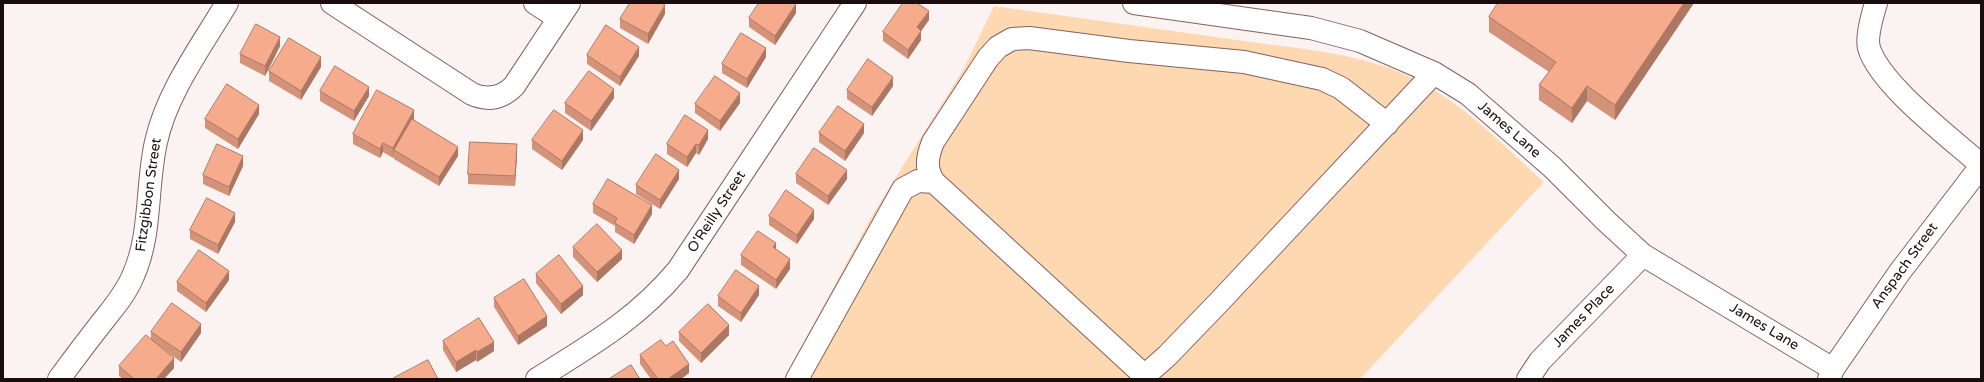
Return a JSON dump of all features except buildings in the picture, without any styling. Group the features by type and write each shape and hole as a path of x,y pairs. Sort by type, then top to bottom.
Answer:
{"street":[{"name":"Fitzgibbon Street","path":"59,379 119,300 133,276 142,248 145,231 152,159 159,128 173,95 227,3"},
{"path":"332,3 472,94 487,98 502,95 514,86 563,10 535,3"},
{"name":"O'Reilly Street","path":"537,379 618,328 655,296 678,270 854,3"},
{"name":"James Lane","path":"1134,3 1311,28 1360,40 1434,73 1468,94 1552,167 1606,221 1643,255 1831,374"},
{"path":"1876,3 1872,14 1869,47 1881,71 1898,92 1981,165"},
{"path":"1386,124 1341,88 1322,79 1299,72 1214,58 1129,51 1029,38 1012,40 998,47 988,58 933,142 928,154 927,164 929,174 934,182 1143,378 1220,301 1434,73"},
{"name":"Anspach Street","path":"1831,374 1899,273 1981,165"},
{"path":"797,379 904,189 918,181 934,182"},
{"name":"James Place","path":"1528,379 1540,361 1643,255"}],"shaded area":[{"path":"994,6 1308,49 1378,64 1422,83 1455,104 1486,129 1544,182 1360,379 784,379 873,214 963,70"}]}
